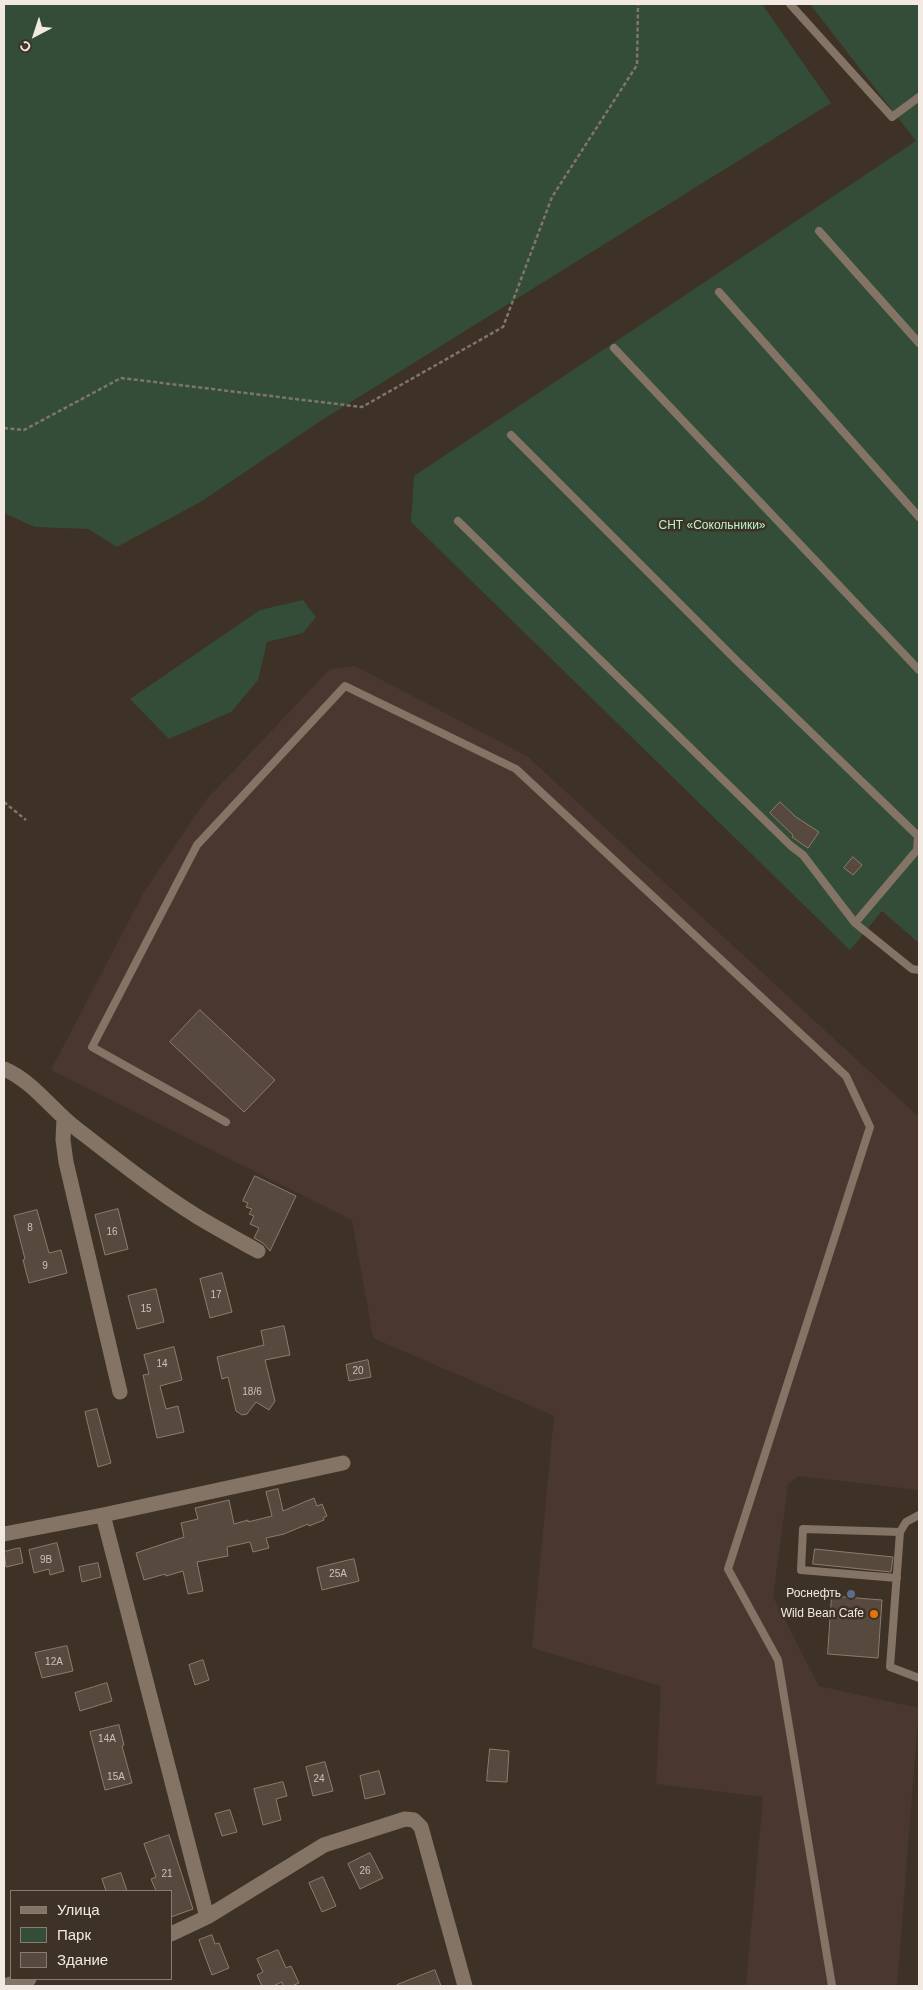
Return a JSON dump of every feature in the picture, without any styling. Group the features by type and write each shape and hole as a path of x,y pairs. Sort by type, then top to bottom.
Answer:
{"street":[{"path":"4,1069 11,1072 39,1094 64,1119 140,1177 198,1217 258,1251"},
{"path":"64,1119 63,1140 66,1162 120,1392"},
{"path":"4,1534 103,1515 343,1463"},
{"path":"103,1515 208,1917"},
{"path":"172,1934 208,1917 324,1845 405,1819 414,1820 421,1827 465,1986"},
{"path":"4,1986 25,1980"}],"lane":[{"path":"790,4 892,117 919,97"},
{"path":"820,231 919,343"},
{"path":"719,292 919,517"},
{"path":"614,348 919,670"},
{"path":"511,435 736,660 918,836 917,850 855,923"},
{"path":"458,521 791,846 803,855 855,923 912,969 919,970"},
{"path":"226,1122 92,1047 196,845 345,686 516,769 846,1076 870,1127 728,1569 778,1660 832,1986"},
{"path":"919,1515 906,1522 900,1532 890,1667 919,1678"},
{"path":"897,1578 801,1570 803,1529 900,1532"}],"path":[{"path":"4,428 24,430 121,378 362,407 503,327 552,197 637,65 638,4"},
{"path":"4,802 26,820"}],"shaded area":[{"path":"355,666 527,756 919,1117 919,1490 798,1476 788,1485 773,1597 819,1686 919,1708 897,1986 746,1986 763,1797 656,1784 661,1686 532,1648 554,1416 373,1338 352,1220 51,1070 144,892 206,800 330,669"}],"green space":[{"path":"4,4 762,4 831,103 322,420 202,501 117,547 88,529 35,527 4,513"},
{"name":"СНТ «Сокольники»","path":"810,4 919,4 919,943 882,911 850,950 411,522 414,476 916,141"},
{"path":"303,600 316,617 303,633 267,642 258,680 231,712 169,739 130,699 260,610"}],"building":[{"path":"780,802 796,817 819,832 808,848 792,837 793,835 770,813"},
{"path":"853,857 862,865 853,875 844,868"},
{"path":"200,1010 275,1080 244,1112 170,1042"},
{"path":"255,1176 296,1196 270,1251 263,1243 254,1238 259,1228 250,1224 254,1216 249,1214 252,1209 246,1207 248,1203 243,1201"},
{"path":"118,1209 128,1249 105,1255 95,1215"},
{"path":"37,1210 49,1253 61,1250 67,1273 29,1283 14,1216"},
{"path":"222,1273 232,1312 210,1318 200,1279"},
{"path":"156,1289 164,1322 137,1329 128,1296"},
{"path":"284,1326 290,1355 265,1360 275,1401 269,1410 256,1402 247,1414 242,1415 236,1411 228,1377 222,1379 217,1357 264,1345 261,1331"},
{"path":"174,1347 182,1380 160,1386 166,1409 178,1406 184,1432 157,1438 143,1375 149,1374 144,1355"},
{"path":"368,1360 371,1377 349,1381 346,1365"},
{"path":"97,1409 111,1463 98,1467 85,1412"},
{"path":"278,1489 283,1511 314,1498 317,1506 322,1504 327,1516 323,1518 324,1520 309,1526 308,1524 284,1534 266,1538 269,1548 253,1552 250,1542 227,1547 228,1556 197,1562 203,1591 188,1594 183,1571 144,1580 136,1553 184,1537 181,1523 198,1519 195,1508 229,1500 234,1524 248,1520 248,1522 272,1516 266,1492"},
{"path":"57,1543 64,1571 50,1575 49,1569 34,1573 29,1550"},
{"path":"20,1548 23,1563 6,1567 4,1552"},
{"path":"815,1549 893,1557 891,1572 813,1564"},
{"path":"354,1559 359,1581 322,1590 317,1568"},
{"path":"98,1563 101,1577 82,1582 79,1567"},
{"path":"832,1596 882,1600 878,1658 828,1654"},
{"path":"67,1646 73,1671 42,1678 35,1653"},
{"path":"203,1660 209,1680 195,1685 189,1665"},
{"path":"107,1683 112,1701 80,1711 75,1693"},
{"path":"119,1725 124,1745 122,1746 132,1783 105,1790 90,1732"},
{"path":"490,1749 509,1751 507,1782 487,1781"},
{"path":"325,1762 333,1791 313,1796 306,1767"},
{"path":"379,1771 385,1794 365,1799 360,1776"},
{"path":"283,1782 287,1796 276,1799 281,1820 263,1825 254,1789"},
{"path":"230,1810 237,1832 222,1836 215,1814"},
{"path":"169,1835 193,1909 172,1917 172,1890 156,1890 151,1879 156,1877 144,1844"},
{"path":"370,1853 383,1878 360,1889 348,1864"},
{"path":"121,1873 127,1890 106,1890 102,1879"},
{"path":"323,1877 336,1906 322,1912 309,1883"},
{"path":"212,1935 215,1944 219,1943 229,1968 212,1975 199,1940"},
{"path":"278,1950 286,1968 291,1966 299,1983 292,1986 283,1986 282,1982 273,1986 262,1986 257,1975 263,1972 257,1959"},
{"path":"435,1970 441,1986 397,1986 397,1985"}],"place":[{"name":"Роснефть","path":"851,1594"},
{"name":"Wild Bean Cafe","path":"874,1614"}]}
